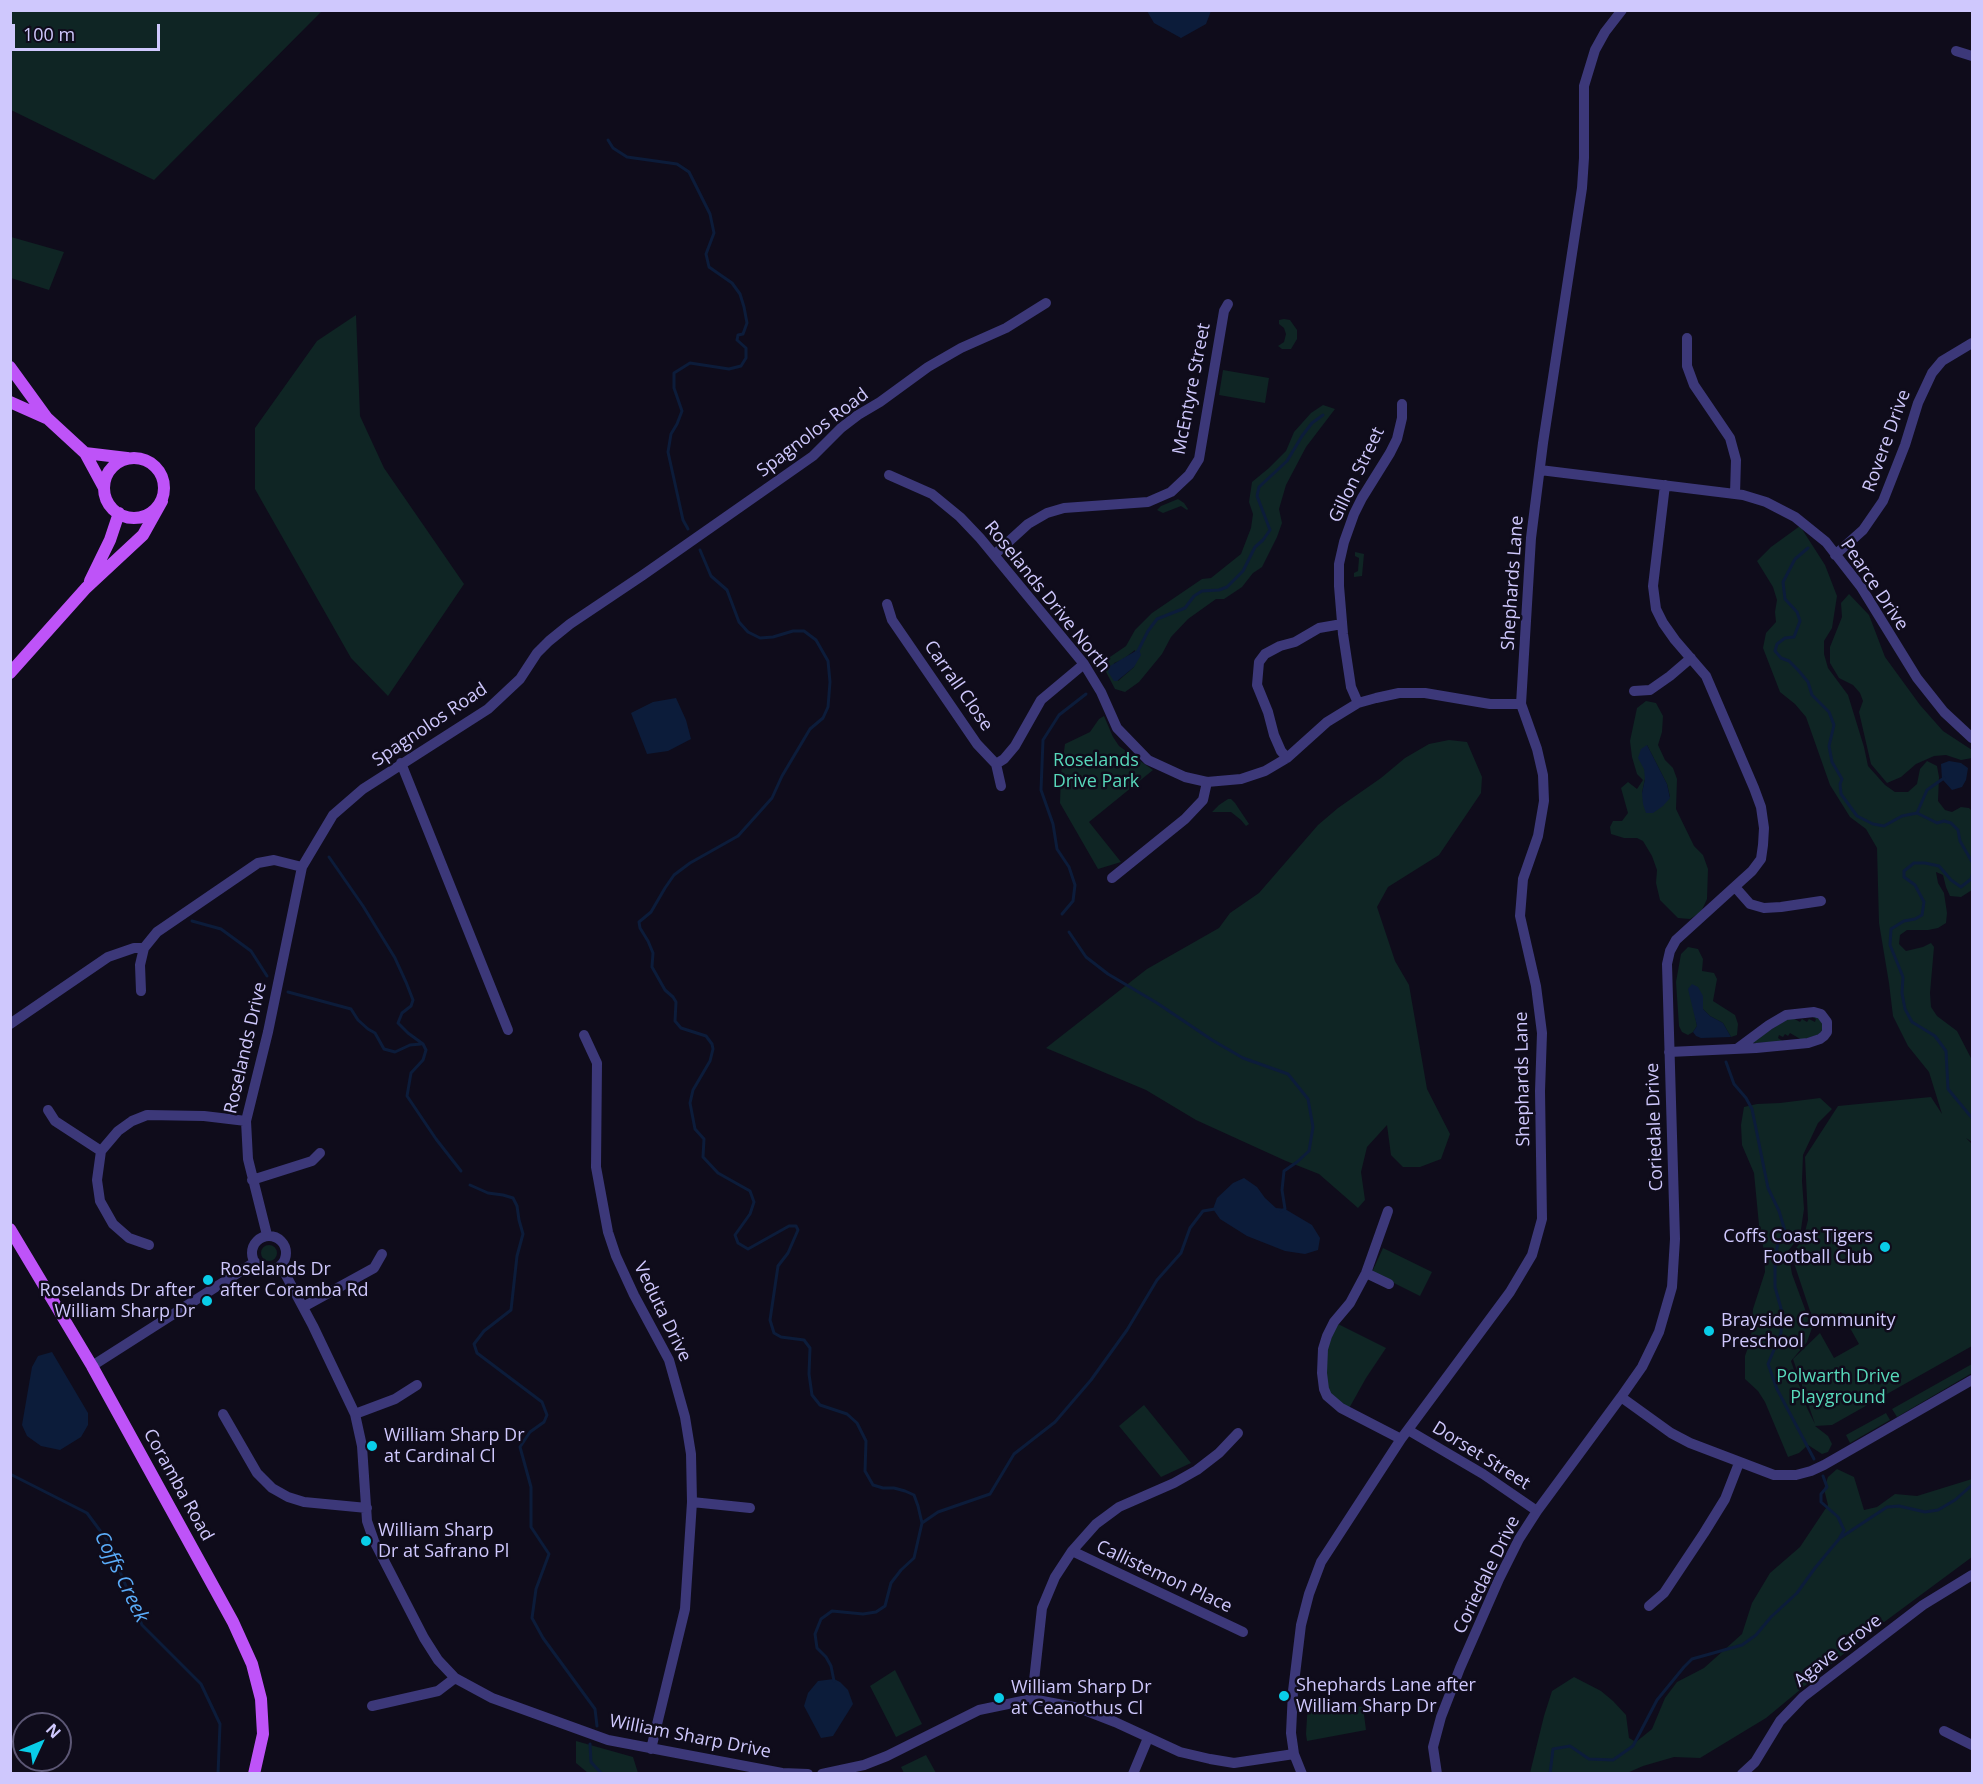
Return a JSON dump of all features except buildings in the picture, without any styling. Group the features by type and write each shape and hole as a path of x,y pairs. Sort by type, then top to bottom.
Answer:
{"main road":[{"path":"10,366 47,418 85,453 104,488 111,507 128,517 138,518 148,515 162,501"},
{"path":"10,402 47,418"},
{"path":"10,673 86,588 143,535 162,501 164,482 160,472 146,460 85,453"},
{"path":"104,488 111,469 118,462 127,458"},
{"path":"86,588 110,540 119,513"},
{"name":"Coramba Road","path":"10,1229 92,1366 233,1622 252,1664 261,1699 263,1734 254,1773"}],"street":[{"name":"Shephards Lane","path":"1302,1773 1294,1754 1293,1691 1301,1625 1321,1562 1404,1435 1510,1292 1532,1255 1542,1219 1540,1091 1542,1033 1536,986 1520,916 1523,879 1538,836 1544,801 1544,775 1521,704 1531,538 1582,188 1584,86 1595,50 1622,10"},
{"path":"1956,51 1972,56"},
{"name":"Spagnolos Road","path":"302,867 333,815 363,789 401,763 488,709 520,679 537,653 570,624 813,456 841,428 928,367 961,348 1006,328 1046,303"},
{"name":"McEntyre Street","path":"994,555 1028,524 1047,513 1064,508 1149,502 1171,492 1189,475 1199,459 1224,311 1228,304"},
{"path":"1687,338 1687,366 1694,385 1730,438 1736,460 1735,494"},
{"name":"Rovere Drive","path":"1835,555 1863,531 1884,501 1918,403 1932,373 1942,361 1972,343"},
{"name":"Gillon Street","path":"1359,703 1352,687 1342,624 1340,564 1344,542 1362,498 1396,439 1402,418 1402,404"},
{"name":"Pearce Drive","path":"1540,470 1735,494 1766,502 1788,513 1826,542 1861,587 1917,678 1944,712 1972,738"},
{"name":"Roselands Drive North","path":"889,475 932,494 960,517 1084,664 1101,692 1117,728 1148,760 1185,777 1207,783 1241,780 1265,771 1287,758 1327,722 1359,703 1399,693 1425,693 1491,704 1521,704"},
{"name":"Coriedale Drive","path":"1437,1773 1433,1747 1441,1717 1499,1579 1519,1539 1642,1367 1659,1332 1672,1287 1675,1239 1666,964 1677,940 1735,887 1761,859 1764,828 1761,807 1733,736 1706,676 1663,623 1653,598 1665,485"},
{"name":"Carrall Close","path":"886,604 892,620 951,706 978,744 996,764 1001,786"},
{"path":"1287,758 1274,735 1257,685 1259,662 1265,654 1280,646 1295,642 1319,628 1342,624"},
{"path":"1634,691 1650,690 1691,658"},
{"path":"996,764 1004,759 1015,746 1041,700 1084,664"},
{"path":"401,763 508,1030"},
{"path":"1112,878 1172,831 1191,813 1203,800 1207,783"},
{"path":"141,991 140,965 144,948 157,932 258,863 274,860 302,867"},
{"name":"Roselands Drive","path":"281,1266 286,1257 286,1248 276,1237 267,1235 248,1159 246,1121 268,1032 302,867"},
{"path":"1735,887 1750,904 1764,908 1821,901"},
{"path":"10,1024 108,957 139,947 144,948"},
{"path":"1669,1052 1738,1048 1814,1042 1820,1040 1827,1032 1827,1022 1821,1014 1814,1012 1786,1016 1769,1025 1738,1048"},
{"name":"Veduta Drive","path":"584,1035 597,1063 596,1167 602,1209 616,1256 669,1360 685,1417 691,1454 692,1502 685,1609 651,1749"},
{"path":"48,1110 55,1121 101,1151"},
{"path":"149,1245 129,1239 113,1224 100,1201 98,1180 101,1151 118,1131 132,1120 147,1115 175,1114 246,1121"},
{"path":"252,1180 312,1161 320,1154"},
{"name":"Dorset Street","path":"1388,1211 1366,1273 1350,1303 1334,1322 1327,1336 1322,1360 1324,1389 1327,1396 1341,1408 1404,1435 1483,1474 1537,1511"},
{"path":"267,1235 255,1243 252,1252 255,1262 267,1270 281,1266"},
{"path":"303,1307 374,1268 382,1254"},
{"path":"92,1366 255,1262"},
{"name":"William Sharp Drive","path":"281,1266 355,1414 362,1446 367,1521 374,1541 424,1638 438,1660 455,1678 492,1698 608,1740 782,1773 808,1773"},
{"path":"1366,1273 1389,1284"},
{"path":"1621,1397 1671,1433 1739,1463 1774,1475 1796,1475 1811,1471 1972,1380"},
{"path":"355,1414 394,1399 417,1385"},
{"path":"223,1414 257,1473 272,1488 288,1497 304,1502 367,1508"},
{"path":"1032,1699 1042,1608 1055,1577 1072,1551 1096,1524 1119,1507 1174,1483 1197,1470 1220,1453 1238,1433"},
{"path":"1648,1606 1664,1593 1704,1533 1725,1499 1739,1463"},
{"path":"692,1502 750,1508"},
{"name":"Callistemon Place","path":"1072,1551 1243,1632"},
{"name":"Agave Grove","path":"1742,1773 1755,1762 1780,1721 1803,1697 1923,1605 1972,1575"},
{"path":"372,1706 438,1691 455,1678"},
{"path":"822,1773 864,1765 887,1756 979,1710 1032,1699 1079,1708 1180,1752 1234,1763 1294,1754"},
{"path":"1944,1731 1972,1745"},
{"path":"1133,1773 1148,1738"}],"green space":[{"path":"10,11 322,11 154,180 11,110"},
{"path":"11,237 64,252 49,290 11,278"},
{"path":"356,315 360,416 384,468 464,584 388,696 351,658 255,489 255,428 317,341"},
{"path":"1279,320 1290,320 1297,330 1297,339 1291,349 1282,349 1278,346 1284,342 1286,334 1284,328 1279,324"},
{"path":"1223,370 1269,378 1265,403 1219,395"},
{"path":"1323,405 1335,409 1306,447 1286,485 1279,509 1282,523 1262,567 1253,573 1242,587 1224,599 1216,599 1188,619 1171,637 1162,654 1139,682 1125,692 1115,689 1105,670 1107,659 1126,646 1135,630 1152,613 1202,579 1211,578 1241,554 1251,528 1253,514 1249,502 1252,482 1286,451 1294,432 1311,413","holes":["1135,650 1134,667 1118,681 1114,663"]},
{"path":"1178,499 1184,503 1187,510 1181,506 1163,513 1157,510 1161,506"},
{"name":"Polwarth Drive Playground","path":"1800,526 1825,565 1837,596 1832,628 1824,641 1824,654 1828,668 1848,695 1868,766 1885,785 1895,792 1908,792 1917,784 1920,769 1927,761 1937,766 1938,801 1945,810 1952,812 1961,807 1972,811 1972,890 1961,897 1950,896 1943,875 1936,872 1938,883 1944,893 1946,923 1928,930 1907,930 1900,935 1899,944 1906,951 1931,943 1934,947 1931,1007 1937,1016 1957,1031 1972,1060 1972,1142 1966,1138 1972,1144 1972,1346 1832,1425 1815,1426 1828,1436 1832,1444 1828,1452 1822,1454 1808,1445 1799,1453 1788,1457 1765,1402 1758,1391 1745,1379 1745,1356 1751,1339 1753,1309 1765,1272 1754,1173 1742,1145 1741,1125 1744,1107 1820,1098 1832,1109 1818,1123 1803,1155 1804,1209 1800,1236 1788,1251 1792,1274 1812,1328 1807,1342 1791,1361 1815,1424 1793,1359 1820,1333 1834,1358 1859,1344 1841,1312 1815,1326 1791,1254 1803,1240 1808,1220 1805,1157 1838,1106 1931,1097 1942,1114 1929,1072 1908,1046 1893,1016 1879,923 1877,848 1866,829 1850,817 1830,785 1806,717 1780,692 1763,648 1766,633 1776,622 1777,600 1773,587 1757,561 1771,547"},
{"path":"1355,552 1364,554 1362,576 1354,577 1354,573 1358,571 1359,558 1355,556"},
{"path":"1849,594 1869,615 1885,657 1920,705 1943,731 1972,750 1972,758 1961,760 1946,755 1934,756 1916,764 1901,777 1887,783 1871,764 1859,712 1863,701 1860,693 1853,685 1839,678 1830,663 1830,647 1842,617 1841,603"},
{"path":"1646,701 1656,703 1663,716 1658,745 1665,760 1673,768 1677,779 1676,809 1694,846 1703,855 1708,869 1707,899 1701,912 1690,919 1678,918 1660,900 1656,883 1657,870 1643,841 1611,834 1610,827 1613,821 1622,821 1628,813 1621,788 1628,782 1637,789 1643,780 1637,774 1630,741 1637,708","holes":["1647,745 1667,784 1670,797 1642,793"]},
{"name":"Roselands Drive Park","path":"1104,716 1119,746 1153,770 1089,822 1121,862 1098,869 1060,803 1061,774 1065,744 1090,732"},
{"path":"1449,740 1467,742 1482,777 1481,793 1439,855 1388,887 1377,907 1395,961 1409,985 1427,1089 1450,1134 1441,1159 1420,1167 1403,1167 1391,1155 1387,1125 1367,1147 1361,1172 1365,1200 1358,1208 1319,1174 1196,1120 1146,1090 1046,1048 1147,969 1219,928 1230,913 1259,893 1318,825 1338,808 1405,758 1429,744"},
{"path":"1228,799 1235,803 1249,824 1246,826 1231,812 1212,812"},
{"path":"1688,947 1698,949 1703,959 1702,971 1714,973 1717,979 1713,1001 1735,1015 1738,1024 1737,1035 1731,1037 1723,1023 1703,1009 1703,996 1694,1010 1697,1026 1688,1035 1682,1032 1679,1026 1676,982 1681,954"},
{"path":"1809,1015 1817,1016 1821,1020 1824,1027 1820,1034 1802,1040 1790,1033 1783,1037 1779,1035 1778,1038 1784,1042 1750,1043 1791,1017 1800,1022 1802,1019 1807,1022 1809,1019 1815,1022 1816,1019"},
{"path":"269,1245 277,1253 269,1261 261,1253"},
{"path":"1383,1248 1432,1272 1420,1296 1372,1272"},
{"path":"1334,1322 1386,1348 1347,1412 1327,1396 1322,1373"},
{"path":"1972,1364 1972,1373 1897,1417 1892,1409"},
{"path":"1144,1405 1191,1463 1161,1477 1119,1426"},
{"path":"1886,1413 1890,1420 1850,1443 1846,1435"},
{"path":"1837,1469 1854,1477 1864,1510 1877,1507 1895,1494 1917,1496 1972,1479 1972,1557 1864,1637 1766,1718 1700,1758 1674,1757 1627,1773 1530,1773 1552,1691 1574,1677 1601,1691 1626,1715 1629,1738 1636,1742 1652,1729 1665,1698 1677,1682 1704,1668 1742,1634 1752,1603 1770,1573 1800,1547 1828,1505 1824,1489 1828,1477"},
{"path":"895,1670 922,1724 896,1737 870,1686"},
{"path":"1308,1701 1363,1707 1366,1730 1307,1741"},
{"path":"576,1741 633,1757 638,1773 588,1773 576,1763"},
{"path":"926,1755 936,1773 904,1773 901,1767"}],"water":[{"path":"1147,11 1211,11 1206,24 1181,38 1154,23"},
{"path":"1139,649 1141,655 1134,667 1114,681 1108,672 1110,666"},
{"path":"676,698 686,720 691,739 668,751 647,754 631,713 653,702"},
{"path":"1647,745 1667,784 1670,798 1653,813 1646,813 1643,804 1644,769 1638,758 1641,749"},
{"path":"1949,761 1961,763 1968,768 1962,787 1952,790 1942,779 1941,764"},
{"path":"1692,984 1698,987 1703,996 1703,1009 1723,1023 1731,1037 1701,1038 1693,1032 1697,1026 1688,989"},
{"path":"1244,1178 1257,1187 1276,1208 1285,1209 1312,1225 1320,1238 1318,1250 1305,1254 1285,1251 1247,1236 1220,1219 1213,1209 1217,1198 1233,1183"},
{"path":"52,1352 88,1413 88,1425 81,1437 60,1450 41,1446 27,1436 22,1425 32,1367 38,1356"},
{"path":"834,1679 848,1690 853,1704 833,1736 821,1738 804,1706 808,1693 818,1681"}],"waterway":[{"path":"608,140 613,148 627,157 677,164 689,172 710,214 714,233 706,254 709,267 732,283 740,294 744,307 747,323 743,334 738,335 737,340 746,348 746,358 741,366 729,369 690,363 674,373 674,388 682,411 671,434 668,452 683,520 688,529"},
{"path":"1138,651 1157,619 1185,608 1194,596 1202,591 1227,587 1243,571 1255,547 1270,530 1257,496 1259,487 1287,461 1312,423 1323,415"},
{"path":"1808,548 1795,559 1783,582 1785,599 1797,612 1800,621 1794,637 1785,638 1777,644 1775,651 1798,670 1808,682 1812,695 1829,712 1834,725 1829,746 1832,762 1842,779 1841,794 1857,816 1873,824 1884,826 1902,816 1917,813 1937,823 1944,821 1951,823 1958,830 1960,841 1972,862"},
{"path":"700,550 711,576 727,590 739,622 748,632 760,638 804,631 816,640 828,661 830,682 828,707 823,718 810,729 782,776 772,798 738,836 690,863 674,875 651,912 639,922 653,953 652,967 665,990 676,1002 675,1021 681,1028 706,1036 712,1044 710,1061 693,1090 690,1103 695,1129 704,1139 703,1157 718,1173 750,1191 754,1202 750,1214 735,1235 738,1243 748,1249 789,1226 796,1226 798,1230 788,1253 778,1266 770,1320 774,1333 781,1337 804,1340 810,1348 809,1374 812,1395 820,1405 847,1414 857,1423 866,1441 865,1471 873,1485 894,1488 914,1495 918,1506 922,1523 914,1558 891,1583 885,1606 876,1612 863,1614 832,1611 821,1619 815,1634 817,1648 831,1666 834,1681"},
{"path":"1062,914 1073,901 1075,885 1069,867 1057,849 1053,824 1041,790 1043,740 1059,715 1086,694"},
{"path":"1917,813 1927,790 1944,778"},
{"path":"329,857 363,906 395,958 406,982 413,1000 411,1006 402,1013 398,1023 423,1044 426,1050 423,1060 411,1073 407,1096 461,1171"},
{"path":"1972,875 1971,879 1961,887 1951,880 1939,866 1914,863 1904,871 1904,877 1915,885 1924,902 1922,915 1904,921 1891,929 1890,945 1903,977 1902,993 1905,1009 1912,1022 1935,1036 1946,1051 1948,1089 1972,1118"},
{"path":"192,921 221,929 251,951 267,976"},
{"path":"1069,932 1086,957 1108,974 1243,1058 1288,1074 1308,1099 1313,1127 1309,1151 1284,1171 1282,1190 1285,1209 1281,1211"},
{"path":"288,992 351,1009 358,1020 375,1033 384,1049 395,1052 410,1045 421,1044"},
{"path":"1726,1062 1734,1084 1752,1109 1768,1188 1785,1231 1778,1243 1775,1258 1775,1287 1782,1312 1781,1333 1768,1364 1777,1389 1814,1459"},
{"path":"470,1185 488,1193 513,1198 517,1206 523,1234 517,1256 511,1310 484,1331 474,1344 477,1353 542,1402 547,1415 544,1422 530,1432 520,1447 531,1487 531,1527 549,1554 536,1589 532,1618 543,1638 595,1709 597,1726"},
{"path":"922,1523 938,1512 990,1494 1014,1454 1055,1422 1091,1380 1127,1330 1157,1280 1181,1253 1190,1228 1203,1211 1215,1209"},
{"name":"Coffs Creek","path":"10,1474 87,1513 107,1540 142,1625 201,1684 220,1724 218,1774"},
{"path":"1550,1774 1553,1749 1570,1746 1589,1759 1613,1760 1633,1746 1657,1700 1692,1659 1742,1645 1756,1635 1771,1617 1797,1593 1844,1530 1838,1517 1821,1502 1821,1494 1827,1487 1823,1476"},
{"path":"1840,1538 1887,1507 1899,1506 1925,1512 1938,1510 1955,1500 1972,1485"},
{"path":"590,1744 591,1762 602,1774"}],"place":[{"name":"Coffs Coast Tigers Football Club","path":"1885,1247"},
{"name":"Roselands Dr after Coramba Rd","path":"208,1280"},
{"name":"Roselands Dr after William Sharp Dr","path":"207,1301"},
{"name":"Brayside Community Preschool","path":"1709,1331"},
{"name":"William Sharp Dr at Cardinal Cl","path":"372,1446"},
{"name":"William Sharp Dr at Safrano Pl","path":"366,1541"},
{"name":"Shephards Lane after William Sharp Dr","path":"1284,1696"},
{"name":"William Sharp Dr at Ceanothus Cl","path":"999,1698"}]}
